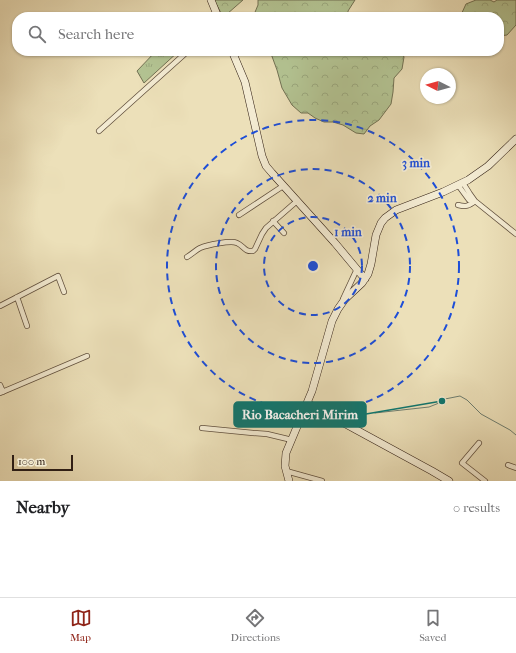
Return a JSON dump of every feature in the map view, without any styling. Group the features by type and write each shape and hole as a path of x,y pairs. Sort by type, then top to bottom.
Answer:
{"main road":[{"path":"211,0 216,12"},
{"path":"234,56 245,82 262,156 269,170 335,243 365,279"},
{"path":"289,481 286,471 285,458 316,377 332,321 341,304 365,279 370,269 376,235 381,223 396,210 460,184 474,176 488,166 516,139"},
{"path":"307,403 449,481"}],"street":[{"path":"99,131 182,56"},
{"path":"460,184 469,200 475,201 516,234"},
{"path":"239,215 283,186"},
{"path":"188,257 203,247 229,242 237,242 248,251 255,250 264,230 297,201"},
{"path":"458,205 469,206 475,201"},
{"path":"273,221 284,233"},
{"path":"341,304 357,269"},
{"path":"0,306 58,276 64,292"},
{"path":"17,297 27,326"},
{"path":"0,385 1,393 87,356"},
{"path":"202,428 267,434 292,440"},
{"path":"479,443 462,462 485,481"},
{"path":"508,465 516,468"},
{"path":"286,471 322,481"}],"green space":[{"path":"214,0 243,0 229,12 220,12"},
{"path":"258,0 355,0 348,12 255,12"},
{"path":"476,0 490,0 494,2 497,0 516,0 516,25 507,35 504,35 504,12 462,12 466,4"},
{"path":"151,56 174,56 144,83 137,71"},
{"path":"272,56 404,57 402,69 394,78 391,104 379,120 370,126 364,134 356,133 343,125 333,122 324,122 308,113 301,113 292,105 282,88"}],"waterway":[{"path":"375,413 429,407 445,399 460,396 467,400 481,414 510,430 516,435"}],"place":[{"name":"Rio Bacacheri Mirim","path":"442,401"}]}
